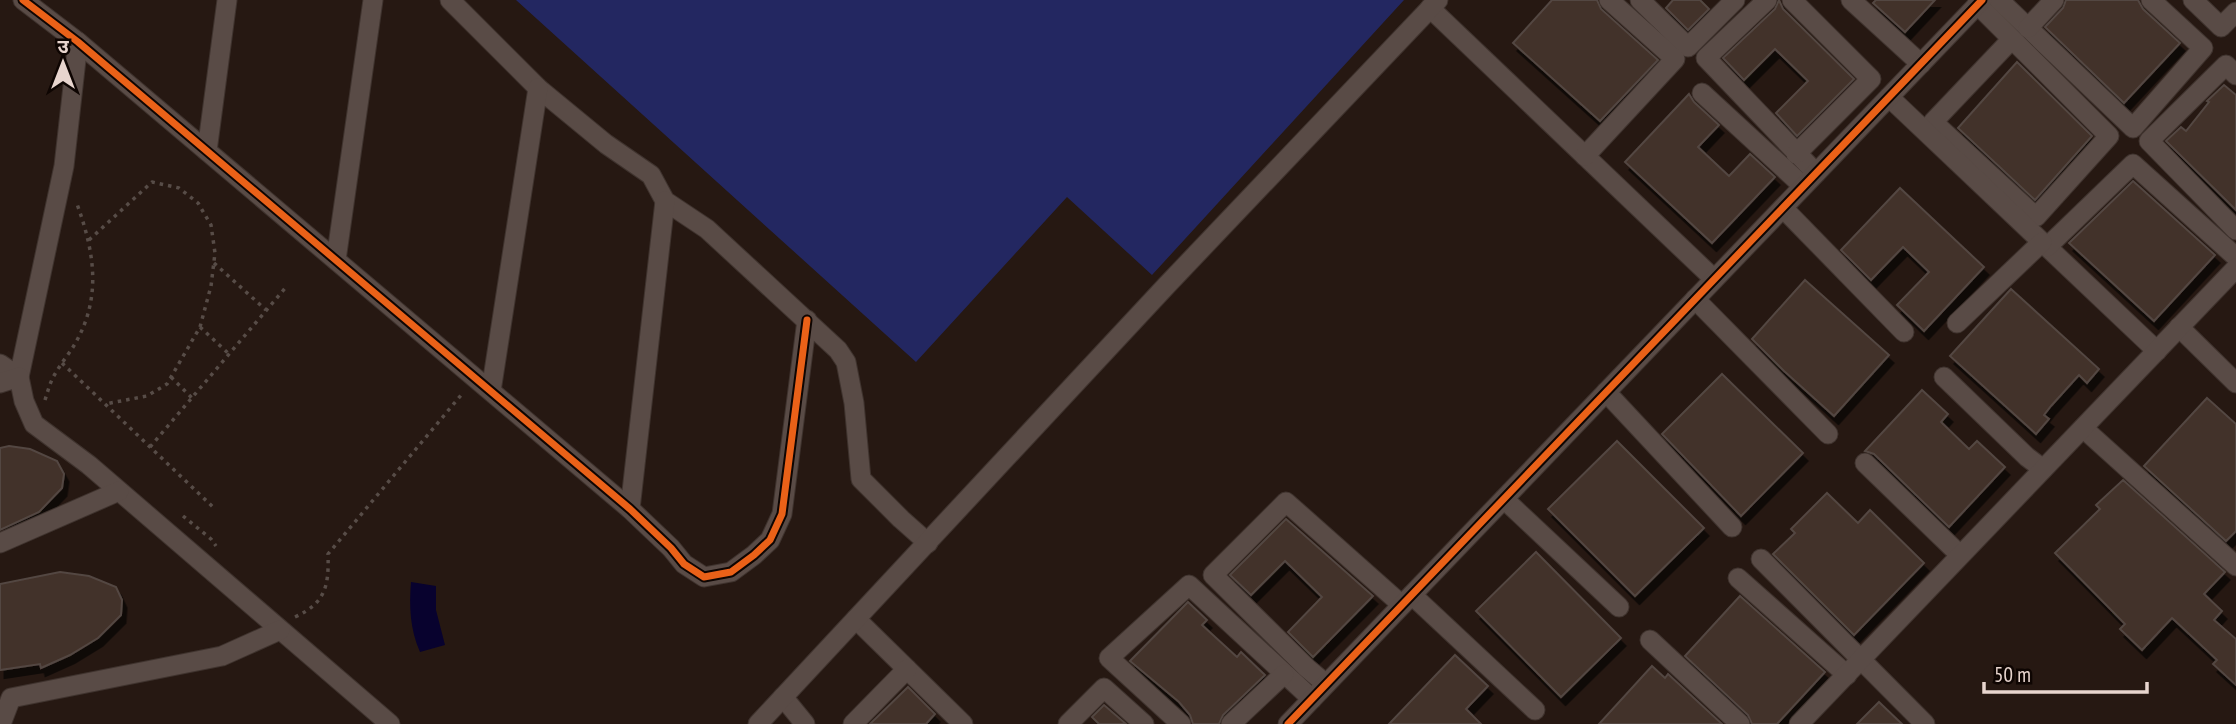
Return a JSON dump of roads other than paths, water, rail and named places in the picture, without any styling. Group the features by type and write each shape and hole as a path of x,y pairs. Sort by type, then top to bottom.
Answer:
{"street":[{"path":"207,151 228,0"},
{"path":"336,260 373,0"},
{"path":"450,0 538,88 606,144 651,175 665,201 707,229 838,350 846,362 854,403 861,479 928,543"},
{"path":"1585,156 1675,59 1609,0"},
{"path":"1640,0 1688,47 1735,0"},
{"path":"1767,0 1706,58 1796,154 1810,180"},
{"path":"1792,0 1871,79 1796,154"},
{"path":"1851,0 1921,64"},
{"path":"1999,0 2133,128 2203,48 2151,0"},
{"path":"2028,28 2054,0"},
{"path":"2193,0 2221,27 2236,12"},
{"path":"26,1 630,509 684,564 704,577 732,572 770,540 782,514 807,320"},
{"path":"1288,724 1980,2 2011,40 2109,136 2036,217 1933,122 2011,40"},
{"path":"758,724 1166,286 1434,4 1585,156 1714,279"},
{"path":"78,42 64,166 19,377 24,401 34,424 89,465 390,724"},
{"path":"2236,75 2226,65 2149,141 2236,230"},
{"path":"491,391 538,88"},
{"path":"1702,93 1810,180"},
{"path":"1889,97 2157,351"},
{"path":"1957,323 2133,164 2236,257"},
{"path":"630,509 665,201"},
{"path":"1783,208 1816,245 1904,332"},
{"path":"1799,724 2236,268"},
{"path":"1695,299 1828,434"},
{"path":"2179,327 2236,383"},
{"path":"0,364 19,377"},
{"path":"0,383 19,377"},
{"path":"1944,377 2027,457 2043,469"},
{"path":"1606,392 1732,527"},
{"path":"2083,428 2236,566"},
{"path":"1865,463 1960,555"},
{"path":"0,543 119,491"},
{"path":"1504,499 1619,607"},
{"path":"1326,684 1213,575 1286,502 1407,600 1535,710"},
{"path":"1761,559 1925,724"},
{"path":"1738,578 1847,675"},
{"path":"1181,724 1109,658 1189,585 1312,699"},
{"path":"856,619 964,724"},
{"path":"1,724 6,699 222,656 275,625"},
{"path":"1650,640 1740,724"},
{"path":"853,724 908,669"},
{"path":"1231,724 1284,674"},
{"path":"1068,724 1104,688 1144,724"},
{"path":"783,697 806,724"}]}
